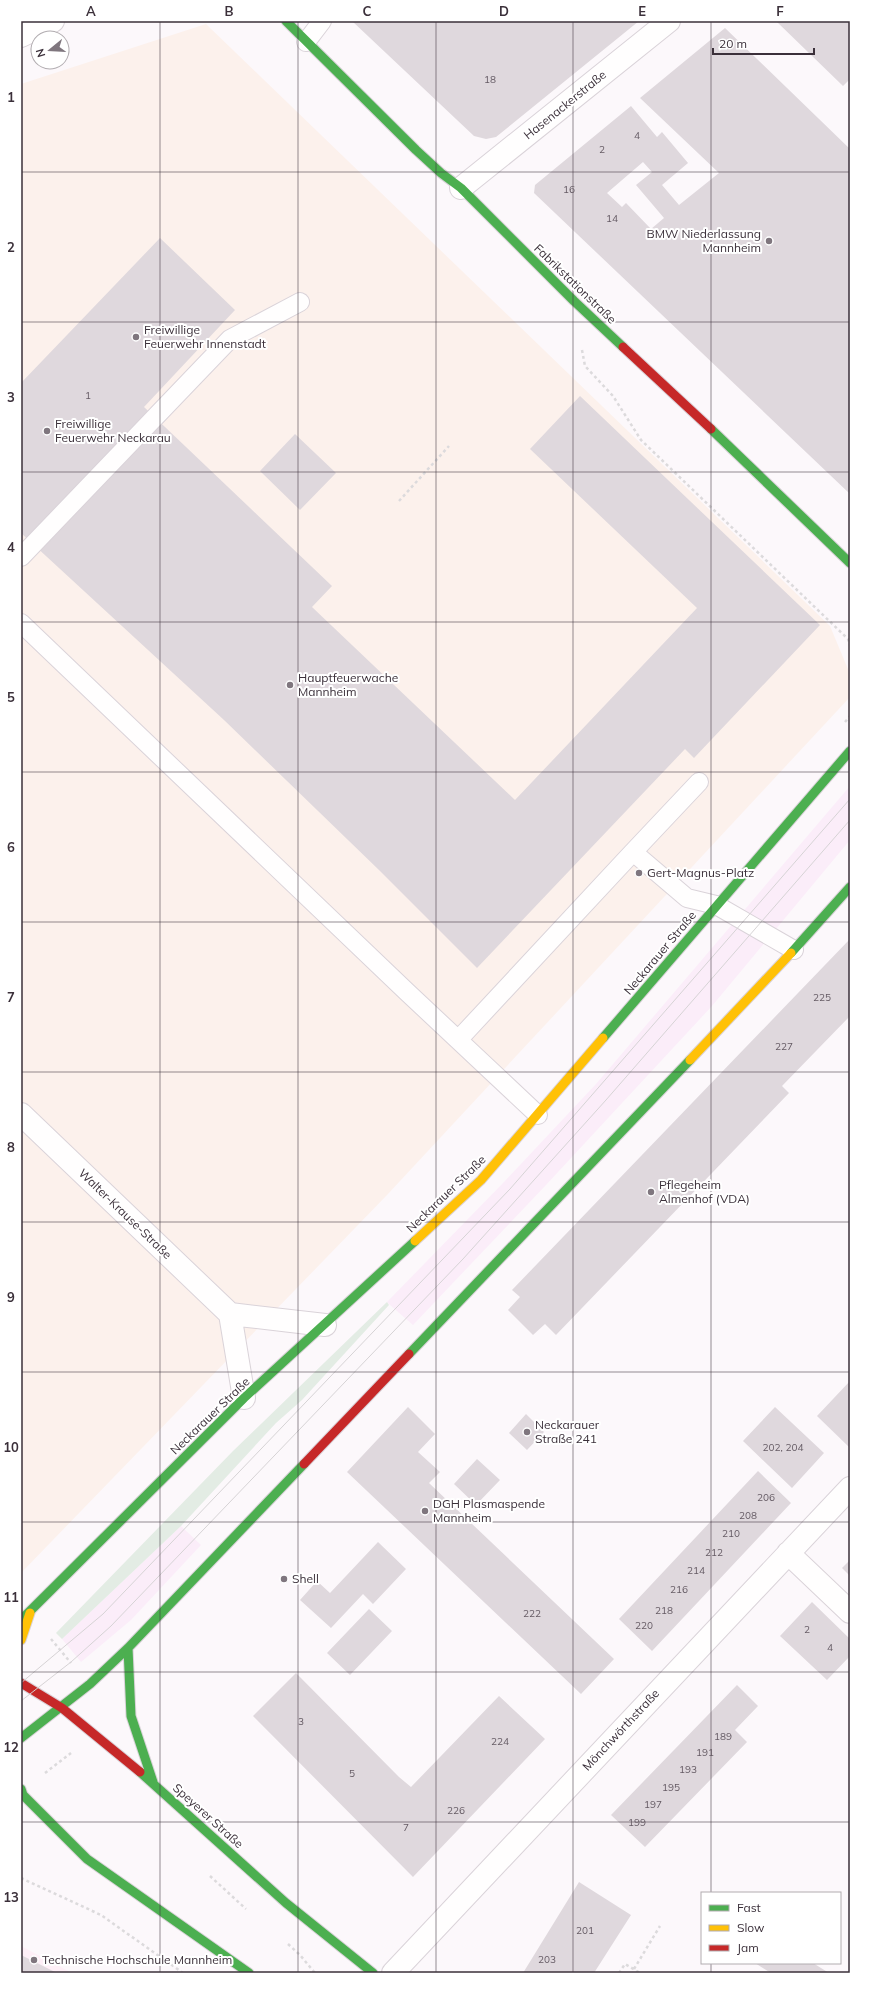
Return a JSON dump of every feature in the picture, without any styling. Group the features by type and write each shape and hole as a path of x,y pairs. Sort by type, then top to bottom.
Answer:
{"main road":[{"name":"Fabrikstationstraße","path":"286,21 416,150 441,173 462,188 574,301 677,397 850,563"},
{"name":"Neckarauer Straße","path":"21,1620 30,1613 244,1398 481,1180 850,750"},
{"path":"21,1738 62,1708 128,1648 413,1352 794,950 850,887"},
{"path":"21,1640 30,1613"},
{"path":"128,1648 131,1716 153,1782"},
{"name":"Speyerer Straße","path":"21,1683 62,1708 111,1750 153,1782 286,1903 373,1973"},
{"path":"22,1793 87,1859 249,1973"}],"street":[{"path":"21,36 53,21"},
{"name":"Hasenackerstraße","path":"462,188 669,21"},
{"name":"Walter-Krause-Straße","path":"21,1114 230,1314"},
{"path":"244,1398 230,1314 325,1325"},
{"name":"Mönchwörthstraße","path":"393,1973 850,1488"},
{"path":"788,1553 850,1612"}],"lane":[{"path":"306,42 322,21"},
{"path":"21,557 230,340 300,302"},
{"path":"21,623 538,1115"},
{"path":"458,1040 699,782"},
{"path":"633,852 687,898 716,905 794,950"}],"path":[{"path":"585,366 613,396 641,440 848,639 850,645"},
{"path":"399,501 449,446"},
{"path":"30,1613 90,1684"},
{"path":"22,1793 40,1776 78,1748"},
{"path":"21,1878 101,1915 183,1973"},
{"path":"634,1969 660,1926"},
{"path":"619,1973 625,1964 640,1973"}],"shaded area":[{"path":"206,24 830,626 850,674 850,697 387,1195 21,1573 21,84 64,70 70,70 70,68"},
{"path":"850,786 850,840 712,1006 546,1185 413,1325 387,1302 504,1182 596,1084"},
{"path":"387,1302 389,1305 302,1400 276,1423 181,1526 62,1639 56,1633 233,1451"},
{"path":"181,1526 201,1545 131,1620 81,1662 62,1639"},
{"name":"Technische Hochschule Mannheim","path":"21,1946 72,1973 21,1973"}],"building":[{"path":"352,21 639,21 496,137 486,139 474,136"},
{"path":"776,21 850,21 850,79 843,86"},
{"name":"BMW Niederlassung Mannheim","path":"725,28 850,149 850,494 534,193 535,185 631,106 657,137 662,132 688,163 662,185 679,205 719,173 640,98","holes":["643,162 652,172 636,185 664,218 651,229 626,203 622,207 607,193"]},
{"name":"Hauptfeuerwache Mannheim","path":"160,238 235,310 144,407 332,586 312,607 515,800 697,608 530,449 580,396 820,625 694,758 685,749 477,968 379,870 224,720 21,533 21,383"},
{"path":"295,434 336,473 300,510 260,471"},
{"name":"Pflegeheim Almenhof (VDA)","path":"850,939 850,1016 782,1086 789,1093 556,1335 545,1324 533,1335 508,1310 520,1297 512,1290"},
{"path":"850,1381 850,1448 817,1416"},
{"path":"408,1407 435,1434 418,1452 440,1472 429,1483 614,1659 581,1694 347,1472"},
{"path":"775,1407 824,1453 792,1488 743,1441"},
{"name":"Neckarauer Straße 241","path":"526,1414 544,1432 527,1450 509,1433"},
{"path":"477,1459 500,1480 476,1505 454,1484"},
{"path":"758,1471 791,1503 652,1651 619,1619"},
{"path":"378,1542 406,1569 373,1604 363,1594 331,1628 300,1600 317,1581 330,1593"},
{"path":"850,1560 850,1576 842,1568"},
{"path":"812,1602 850,1639 850,1656 827,1680 780,1636"},
{"path":"369,1609 392,1631 350,1675 327,1653"},
{"path":"296,1673 399,1777 411,1787 499,1696 545,1739 413,1877 253,1716"},
{"path":"737,1685 758,1706 735,1730 747,1742 645,1847 611,1815"},
{"path":"579,1882 631,1915 594,1973 523,1973"},
{"path":"21,1955 57,1973 21,1973"},
{"path":"757,1964 815,1964 829,1973 771,1973"}],"tram line":[{"path":"21,1683 103,1614 510,1189 850,799"},
{"path":"21,1701 71,1662 111,1626 463,1259 606,1100 850,820"}],"traffic: fast":[{"path":"286,21 416,150 441,173 461,188 574,301 623,347"},
{"path":"711,429 850,563"},
{"path":"603,1038 850,751"},
{"path":"791,953 850,887"},
{"path":"409,1354 690,1060"},
{"path":"21,1620 244,1398 415,1241"},
{"path":"21,1738 90,1684 128,1648 304,1464"},
{"path":"128,1648 131,1716 153,1782"},
{"path":"140,1772 286,1903 373,1973"},
{"path":"21,1789 23,1795 87,1859 249,1973"}],"traffic: slow":[{"path":"690,1060 791,953"},
{"path":"415,1241 481,1180 603,1038"},
{"path":"21,1640 30,1613"}],"traffic: jam":[{"path":"623,347 711,429"},
{"path":"304,1464 409,1354"},
{"path":"21,1683 62,1708 140,1772"}],"place":[{"name":"BMW Niederlassung Mannheim","path":"769,241"},
{"name":"Freiwillige Feuerwehr Innenstadt","path":"136,337"},
{"name":"Freiwillige Feuerwehr Neckarau","path":"47,431"},
{"name":"Hauptfeuerwache Mannheim","path":"290,685"},
{"name":"Gert-Magnus-Platz","path":"639,873"},
{"name":"Pflegeheim Almenhof (VDA)","path":"651,1192"},
{"name":"Neckarauer Straße 241","path":"527,1432"},
{"name":"DGH Plasmaspende Mannheim","path":"425,1511"},
{"name":"Shell","path":"284,1579"},
{"name":"Technische Hochschule Mannheim","path":"34,1960"}]}
